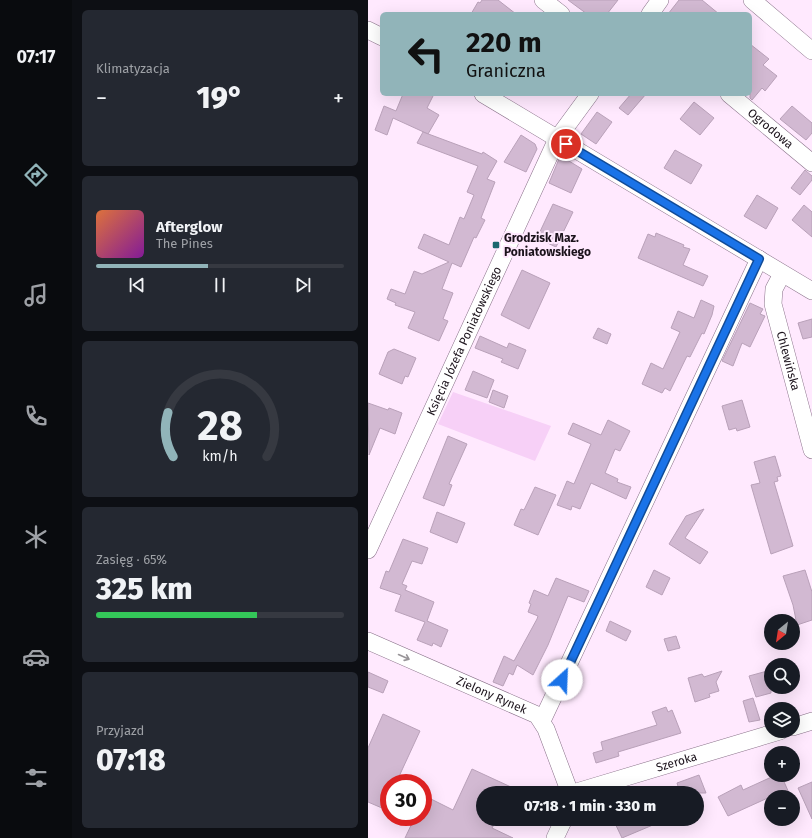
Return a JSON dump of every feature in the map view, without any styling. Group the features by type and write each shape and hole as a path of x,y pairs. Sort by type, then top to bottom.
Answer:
{"street":[{"path":"543,0 558,12"},
{"path":"651,12 660,0"},
{"path":"752,0 812,51"},
{"path":"368,30 380,35"},
{"path":"486,96 812,291"},
{"name":"Księcia Józefa Poniatowskiego","path":"368,550 557,138 588,96"},
{"name":"Ogrodowa","path":"731,96 812,163"},
{"path":"569,786 542,721 759,259"},
{"name":"Chlewińska","path":"782,274 774,289 773,304 812,450"},
{"name":"Zielony Rynek","path":"368,641 531,712 542,721"},
{"path":"800,725 812,721"},
{"name":"Szeroka","path":"595,786 764,736"},
{"path":"555,838 561,826"}],"shaded area":[{"path":"453,392 551,426 535,461 438,424"}],"building":[{"path":"482,0 498,0 513,12 472,12 478,2 480,3"},
{"path":"568,0 618,0 609,12 584,12"},
{"path":"679,0 702,0 717,12 670,12"},
{"path":"752,46 769,59 763,65 777,76 765,91 762,88 752,100 750,96 752,96"},
{"path":"402,96 433,96 427,108 439,115 428,134 393,118 387,135 375,130 384,106 396,111"},
{"path":"629,96 644,96 628,115 619,108"},
{"path":"694,102 714,118 700,135 680,119"},
{"path":"792,106 812,123 812,133 806,140 780,119"},
{"path":"597,112 612,122 596,144 581,134"},
{"path":"423,132 482,154 483,152 497,161 487,179 495,182 481,218 485,220 476,238 474,237 461,267 452,263 442,289 453,293 443,319 448,321 439,341 408,328 415,312 395,305 396,303 387,299 391,289 405,294 414,271 422,274 449,262 418,248 424,234 449,245 460,217 464,219 474,195 467,192 478,166 417,143"},
{"path":"521,135 535,144 537,149 526,172 504,162"},
{"path":"675,150 702,165 691,184 664,168"},
{"path":"564,158 582,169 571,193 549,183 559,159"},
{"path":"805,170 812,176 812,180 800,195 791,188"},
{"path":"757,195 778,208 766,229 744,216"},
{"path":"553,204 573,212 556,247 537,238"},
{"path":"804,205 812,212 812,237 792,220"},
{"path":"656,233 690,249 683,265 708,276 703,286 638,258 648,234 655,237"},
{"path":"522,270 550,283 529,329 501,315"},
{"path":"701,300 714,306 712,315 704,334 702,333 690,357 687,356 670,391 665,388 662,393 642,384 651,363 663,369 680,332 671,328 678,311 694,318"},
{"path":"750,303 763,309 760,314 765,316 750,347 742,343 733,366 722,361"},
{"path":"812,319 812,337 803,339 798,323"},
{"path":"598,328 611,334 607,344 593,338"},
{"path":"480,336 507,348 509,343 526,350 518,369 501,362 503,359 475,348"},
{"path":"394,349 416,358 408,377 405,376 402,384 379,374 388,352"},
{"path":"473,371 494,380 487,398 465,390"},
{"path":"493,390 508,396 504,408 489,402"},
{"path":"742,400 750,427 737,431 736,428 729,430 722,406"},
{"path":"368,403 402,413 395,434 380,428 369,455"},
{"path":"608,420 630,431 620,451 615,449 605,473 618,479 617,482 631,487 626,499 591,483 580,509 572,506 571,510 557,505 567,481 574,484 591,444 568,434 573,423 601,435"},
{"path":"448,436 467,444 449,484 452,485 444,506 423,498"},
{"path":"775,456 781,476 777,477 778,481 774,482 793,546 771,554 751,485 760,483 754,462"},
{"path":"535,487 556,495 538,535 514,525 521,509 524,510"},
{"path":"704,509 685,538 708,552 700,564 669,544 686,516"},
{"path":"437,512 465,523 457,543 430,532"},
{"path":"403,539 428,548 422,564 412,561 402,584 407,586 405,590 434,602 427,621 448,630 441,647 433,643 432,646 417,640 425,622 395,611 401,595 380,588 386,571 389,572"},
{"path":"654,570 670,578 662,595 646,587"},
{"path":"805,570 812,592 812,620 800,624 800,614 795,614 783,576"},
{"path":"556,578 589,591 584,602 568,596 548,645 533,675 517,665 513,675 509,673 503,686 493,682 504,656 514,661 537,619 538,616 528,612 531,604 529,603 534,590 548,596"},
{"path":"610,621 631,631 626,641 606,631"},
{"path":"676,636 680,648 668,651 664,639"},
{"path":"722,671 716,682 719,691 709,694 710,697 695,702 688,678 702,674 704,677"},
{"path":"368,672 388,681 383,693 368,687"},
{"path":"764,672 764,694 767,694 756,697 749,676"},
{"path":"753,698 760,720 749,722 743,701"},
{"path":"666,707 668,712 672,710 681,733 618,752 619,756 596,763 593,753 603,750 601,742 657,725 652,712"},
{"path":"383,714 420,731 400,774 380,774 380,807 368,802 368,748"},
{"path":"472,769 509,786 476,786 476,826 493,826 492,828 513,838 405,838 411,826 432,826 432,800 453,810"},
{"path":"699,775 703,786 678,786 677,783"},
{"path":"764,780 764,782 784,782 788,790 764,790 764,800 728,816 718,797 741,785 743,790"},
{"path":"812,782 812,819 800,790 798,788"},
{"path":"616,826 650,826 622,838"}],"place":[{"name":"Grodzisk Maz. Poniatowskiego","path":"496,245"}],"route":[{"path":"562,680 759,259 566,144"}]}
